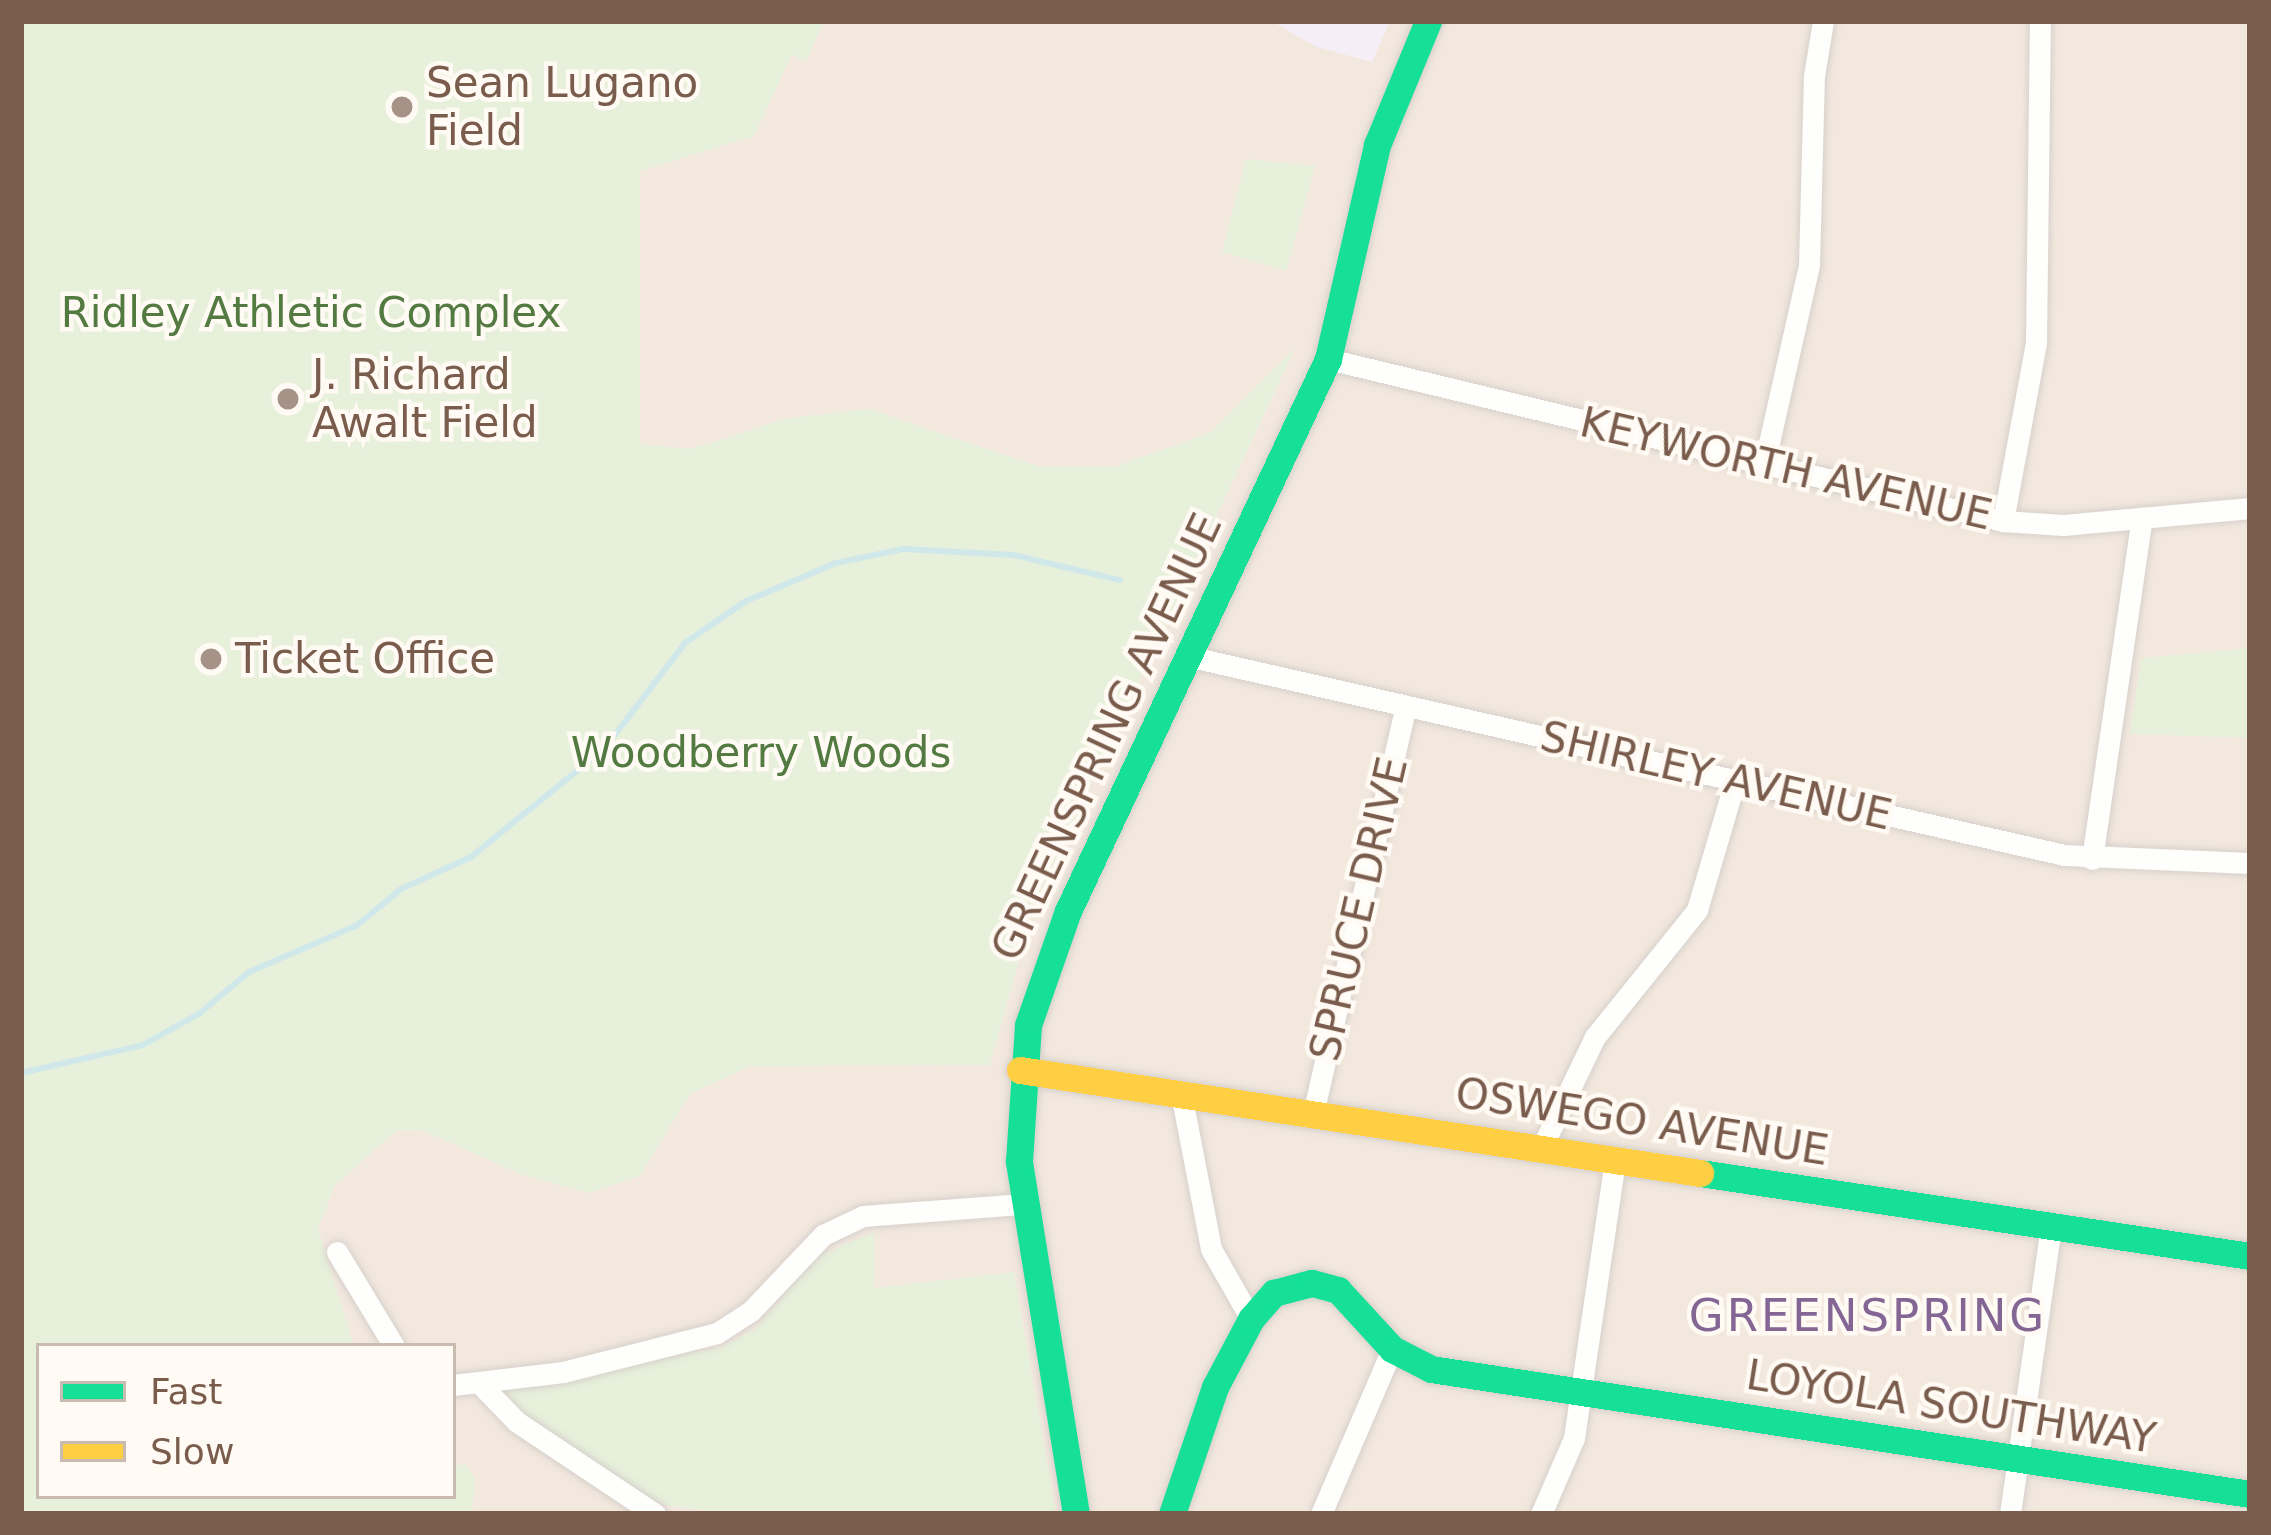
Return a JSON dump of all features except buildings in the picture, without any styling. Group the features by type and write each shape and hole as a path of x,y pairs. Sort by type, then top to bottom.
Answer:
{"street":[{"name":"GREENSPRING AVENUE","path":"1076,1514 1024,1204 1020,1070 1050,952 1328,358 1377,145 1428,21"},
{"path":"1764,465 1809,265 1814,76 1823,21"},
{"path":"2002,521 2036,343 2041,21"},
{"name":"KEYWORTH AVENUE","path":"1328,358 2002,521 2142,518 2250,508"},
{"path":"2092,859 2142,518"},
{"name":"SHIRLEY AVENUE","path":"1187,656 2092,859 2250,863"},
{"name":"SPRUCE DRIVE","path":"1313,1114 1406,706"},
{"path":"1541,1149 1595,1037 1697,910 1735,781"},
{"name":"OSWEGO AVENUE","path":"1020,1070 2250,1256"},
{"path":"1172,1514 1215,1387 1250,1318 1211,1249 1181,1094"},
{"path":"1541,1514 1568,1459 1615,1161"},
{"path":"456,1385 482,1386 717,1333 846,1222 1024,1204"},
{"path":"2010,1514 2051,1227"},
{"path":"338,1252 392,1343"},
{"name":"LOYOLA SOUTHWAY","path":"1250,1318 1287,1288 1324,1285 1352,1300 1392,1348 1431,1369 2250,1494"},
{"path":"1321,1514 1392,1348"},
{"path":"482,1386 518,1421 655,1514"}],"shaded area":[{"path":"824,21 1271,21 1371,62 1390,21 2250,21 2250,1514 1056,1514 1014,1273 873,1288 874,1233 815,1258 757,1328 722,1347 500,1393 670,1506 736,1514 472,1514 474,1478 465,1464 456,1466 456,1343 353,1343 318,1229 335,1185 396,1131 422,1130 523,1175 640,1176 690,1094 750,1065 990,1064 1034,906 1293,353 1210,433 1114,467 1040,467 869,409 788,418 691,449 639,444 639,170 754,136 792,53 806,61"},
{"path":"1271,21 1390,21 1372,62 1317,47"}],"green space":[{"name":"Woodberry Woods","path":"21,21 824,21 806,62 792,54 754,136 640,171 640,444 691,449 788,418 869,409 1040,467 1114,467 1210,433 1295,348 1034,906 990,1065 750,1066 690,1094 640,1176 589,1193 523,1175 422,1130 396,1131 335,1185 318,1229 353,1343 36,1343 36,1499 456,1499 456,1466 465,1464 475,1478 472,1514 21,1514"},
{"path":"1246,159 1315,166 1286,271 1222,252"},
{"path":"2250,648 2250,738 2130,734 2141,658"},
{"path":"874,1232 874,1288 1014,1272 1056,1514 736,1514 670,1506 631,1490 504,1403 504,1390 722,1347 757,1328 815,1258"}],"waterway":[{"path":"21,1073 143,1045 200,1013 249,972 356,926 401,889 471,857 604,749 685,643 746,601 836,563 903,549 1013,555 1120,580"}],"traffic: fast":[{"path":"1076,1514 1019,1161 1028,1025 1068,911 1328,359 1377,145 1428,21"},
{"path":"1700,1173 2250,1256"},
{"path":"1172,1514 1215,1387 1251,1319 1274,1293 1312,1283 1338,1290 1392,1349 1431,1369 2250,1494"}],"traffic: slow":[{"path":"1020,1070 1700,1173"}],"place":[{"name":"Sean Lugano Field","path":"402,107"},
{"name":"J. Richard Awalt Field","path":"288,399"},
{"name":"Ticket Office","path":"211,659"}],"district":[{"name":"GREENSPRING","path":"1868,1316"}],"park label":[{"name":"Ridley Athletic Complex","path":"311,313"}]}
